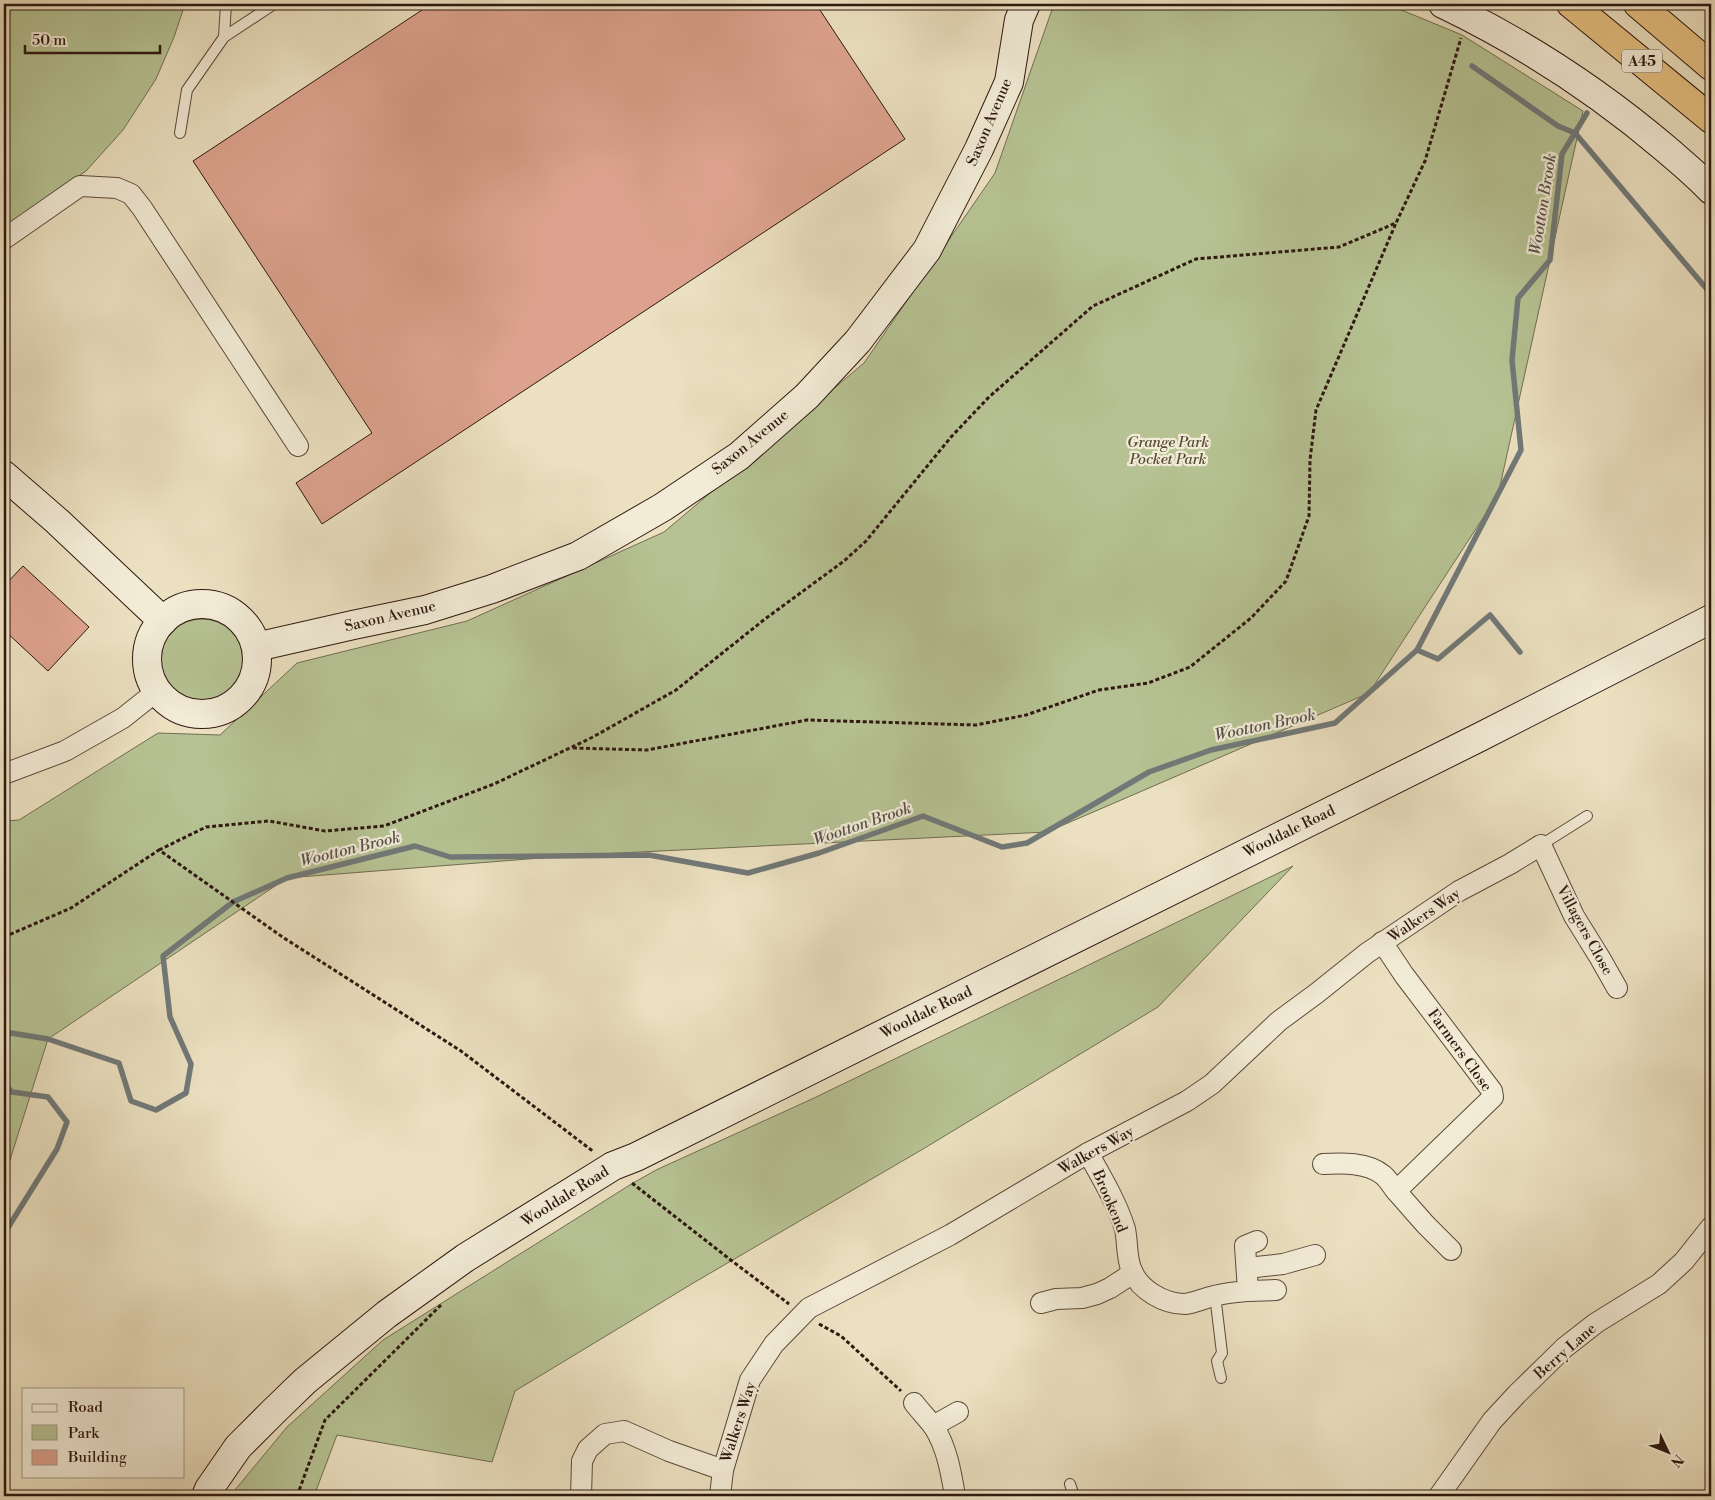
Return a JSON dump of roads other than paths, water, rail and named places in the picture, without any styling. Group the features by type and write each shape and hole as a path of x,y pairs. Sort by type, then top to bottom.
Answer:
{"highway":[{"name":"A45","path":"1638,4 1711,66"},
{"name":"A45","path":"1574,8 1711,119"}],"street":[{"path":"1443,4 1517,43 1566,75 1642,129 1711,190"},
{"name":"Saxon Avenue","path":"256,648 425,610 492,589 578,556 663,507 739,456 807,396 858,341 927,250 980,149 1009,82 1018,9"},
{"path":"4,239 80,186 117,188 131,194 298,446"},
{"path":"4,475 57,521 162,621"},
{"path":"200,604 225,609 241,620 249,630 256,648 255,674 245,694 231,706 212,713 203,714 184,711 167,702 157,691 148,668 148,649 152,636 162,621 181,608 200,604"},
{"name":"Wooldale Road","path":"206,1496 238,1447 305,1381 387,1314 465,1258 613,1166 1478,738 1711,619"},
{"path":"4,774 65,751 123,718 157,691"},
{"name":"Walkers Way","path":"720,1496 723,1470 750,1380 774,1344 809,1308 950,1234 1088,1153 1187,1101 1212,1084 1279,1020 1318,993 1382,942 1459,891 1541,845"},
{"name":"Villagers Close","path":"1541,845 1574,916 1616,988"},
{"name":"Farmers Close","path":"1382,942 1404,975 1492,1090 1493,1097 1396,1191"},
{"name":"Brookend","path":"1088,1153 1111,1196 1125,1230 1127,1252 1133,1273 1147,1290 1160,1298 1176,1303 1195,1302 1215,1295 1276,1290"},
{"path":"1323,1164 1345,1163 1368,1168 1383,1175 1425,1224 1451,1250"},
{"name":"Berry Lane","path":"1439,1496 1492,1421 1517,1394 1564,1348 1596,1322 1658,1284 1684,1261 1711,1228"},
{"path":"1248,1291 1245,1246 1257,1241"},
{"path":"1247,1268 1283,1264 1315,1255"},
{"path":"1041,1304 1097,1294 1133,1273"},
{"path":"914,1403 934,1426 942,1443 951,1468 955,1496"},
{"path":"934,1426 958,1412"},
{"path":"581,1496 582,1461 588,1449 605,1434 624,1431 669,1451 723,1470"}],"lane":[{"path":"224,37 226,4"},
{"path":"180,133 187,90 224,37 274,4"},
{"path":"1541,845 1587,816"},
{"path":"1215,1295 1222,1353 1217,1361 1221,1378"},
{"path":"1070,1484 1074,1496"}],"waterway":[{"path":"1472,66 1558,126 1575,133 1711,294"},
{"name":"Wootton Brook","path":"4,1039 11,1033 48,1039 119,1063 131,1101 156,1110 186,1093 191,1064 170,1017 163,956 233,902 287,878 415,846 450,857 649,855 748,873 819,853 923,816 1002,847 1027,843 1149,772 1211,750 1335,723 1417,650 1521,450 1512,360 1518,298 1550,260 1562,154 1587,113"},
{"path":"1417,650 1438,659 1490,615 1520,652"},
{"name":"Wootton Brook","path":"4,1084 12,1092 48,1097 67,1122 57,1149 4,1234"}],"park label":[{"name":"Grange Park Pocket Park","path":"1168,450"}]}
